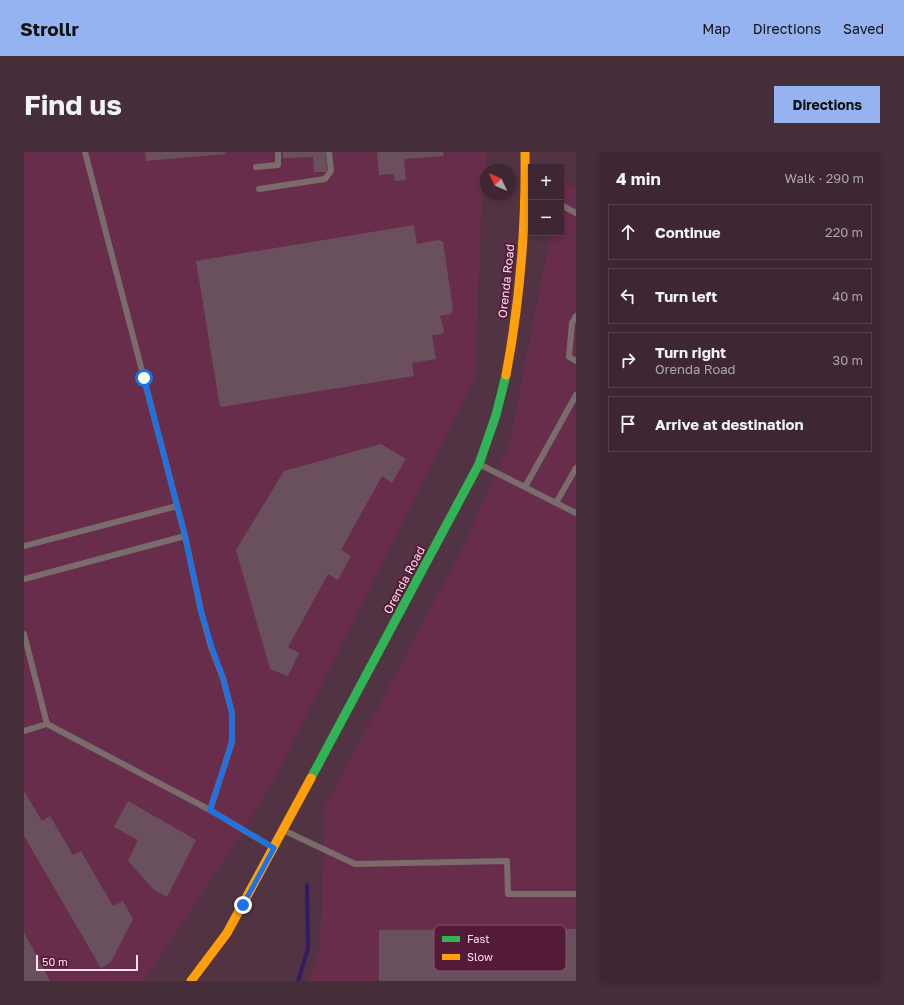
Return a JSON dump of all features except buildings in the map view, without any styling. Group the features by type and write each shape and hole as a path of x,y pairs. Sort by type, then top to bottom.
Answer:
{"street":[{"name":"Orenda Road","path":"191,981 227,932 274,848 479,464 502,393 512,343 528,189 525,152"}],"lane":[{"path":"85,152 185,536 201,611 223,678 232,713 232,742 210,810"},
{"path":"256,167 278,165 278,152"},
{"path":"258,189 325,179 331,171 329,152"},
{"path":"564,207 576,213"},
{"path":"576,316 572,323 569,357 576,361"},
{"path":"525,487 576,395"},
{"path":"479,464 576,513"},
{"path":"556,503 576,468"},
{"path":"24,546 177,506"},
{"path":"24,579 185,536"},
{"path":"24,634 47,724"},
{"path":"24,730 47,724 210,810 274,848"},
{"path":"283,830 355,864 507,861 508,894 576,894"}],"shaded area":[{"path":"24,152 487,152 487,164 480,164 480,200 482,200 475,377 279,771 234,845 144,981 24,981"},
{"path":"564,182 576,187 576,981 309,981 320,947 325,807 460,553 509,445 550,236 564,236"}],"waterway":[{"path":"298,981 308,949 307,885"}],"traffic: fast":[{"path":"311,778 479,464 496,415 506,375"}],"traffic: slow":[{"path":"506,375 515,319 521,264 525,152"},
{"path":"191,981 227,933 311,778"}],"route":[{"path":"144,378 185,536 201,611 223,678 232,713 232,742 210,810 274,848 243,905"}]}
